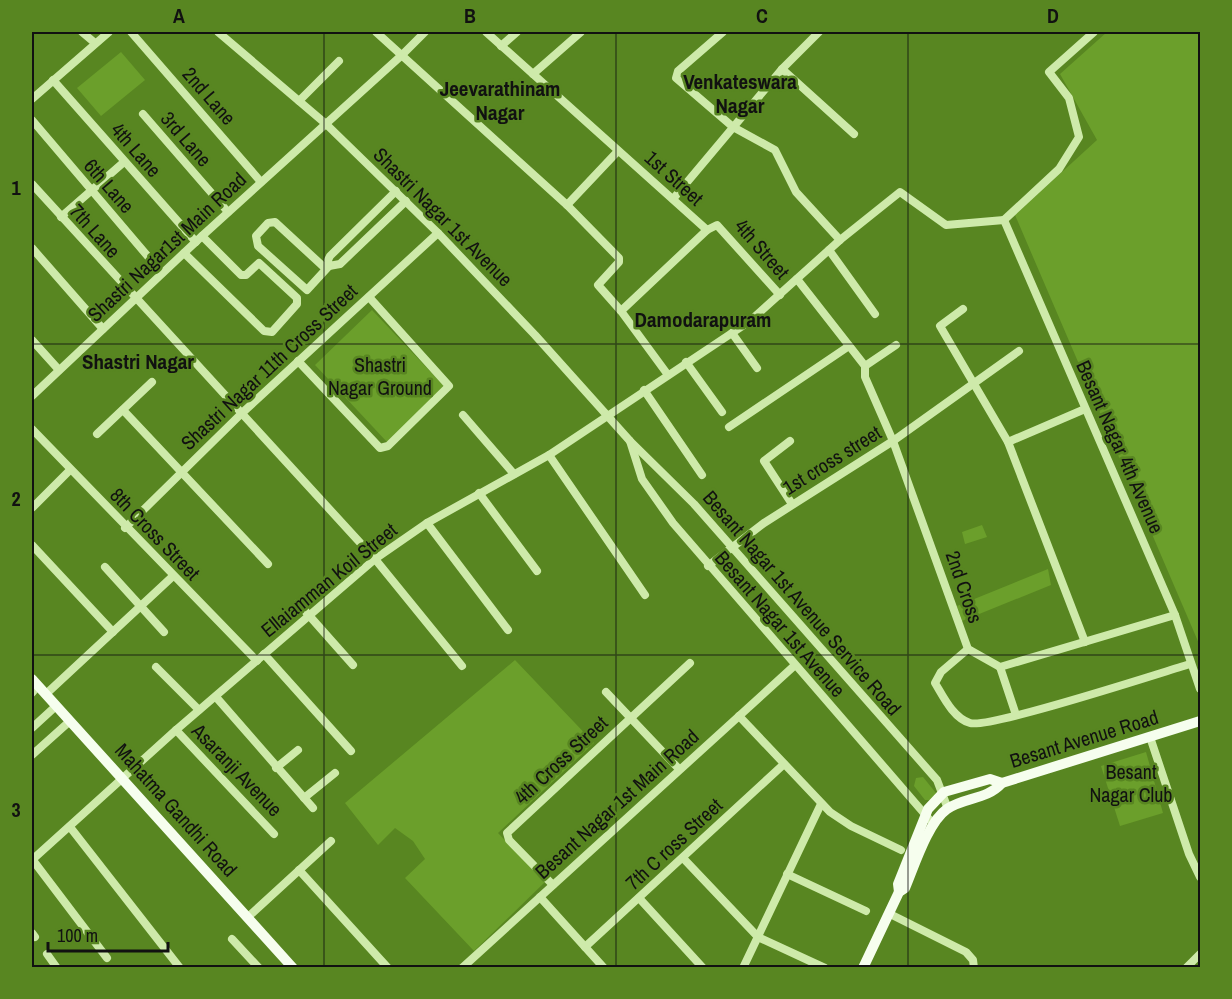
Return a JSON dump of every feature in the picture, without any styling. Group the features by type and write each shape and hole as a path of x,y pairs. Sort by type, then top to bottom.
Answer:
{"main road":[{"name":"Mahatma Gandhi Road","path":"37,688 123,778 248,917 286,965"},
{"name":"Besant Avenue Road","path":"948,809 994,792 1002,783 1200,721"},
{"path":"863,968 895,916 898,884 925,816 944,792 990,779 1002,783"},
{"path":"899,892 905,888 932,828 948,809"}],"street":[{"path":"82,32 95,44"},
{"path":"32,99 109,32"},
{"name":"2nd Lane","path":"131,32 261,182"},
{"name":"Shastri Nagar 1st Avenue","path":"218,32 326,124 396,191 535,335 630,441"},
{"path":"376,32 567,205 620,260 598,285 621,310 668,375"},
{"name":"Shastri Nagar1st Main Road","path":"32,396 162,273 425,32"},
{"name":"1st Street","path":"486,32 706,230"},
{"path":"501,46 517,32"},
{"path":"532,74 581,32"},
{"path":"723,32 675,75 733,127 775,150 796,192 840,240"},
{"path":"673,199 783,69 819,32"},
{"path":"1004,220 1059,169 1079,137 1069,98 1049,72 1094,32"},
{"path":"299,101 339,61"},
{"path":"783,69 854,134"},
{"name":"4th Lane","path":"53,80 124,162 199,239 242,275 246,275 260,263 298,299 272,332 264,331 184,253"},
{"name":"3rd Lane","path":"143,114 228,213"},
{"name":"6th Lane","path":"32,120 162,273"},
{"path":"567,205 618,151"},
{"path":"61,217 124,162"},
{"name":"7th Lane","path":"32,184 375,559 462,666"},
{"path":"328,268 330,256 396,191"},
{"name":"Ellaiamman Koil Street","path":"32,860 176,730 375,559 427,523 549,454 732,333 780,295 840,240 900,192 946,225 1004,220"},
{"path":"328,268 275,222 268,223 255,236 258,246 307,290 328,268 340,264 406,201"},
{"name":"Besant Nagar 4th Avenue","path":"1004,220 1175,615 1200,689"},
{"name":"4th Street","path":"706,230 718,225 780,295"},
{"path":"621,310 706,230"},
{"name":"Shastri Nagar 11th Cross Street","path":"125,528 241,414 438,233"},
{"path":"32,248 103,329"},
{"path":"829,250 875,314"},
{"path":"797,279 865,366 896,345"},
{"path":"298,361 383,449 449,386 369,297"},
{"path":"963,309 940,326 1008,442 1085,642"},
{"path":"732,333 757,368"},
{"path":"32,340 59,370"},
{"path":"729,427 849,346"},
{"name":"1st cross street","path":"708,566 732,546 792,504 893,441 1019,351"},
{"path":"686,363 722,412"},
{"name":"2nd Cross","path":"865,366 866,380 893,441 968,649 1000,667"},
{"path":"97,434 152,382"},
{"path":"644,390 702,475"},
{"path":"1008,442 1085,409"},
{"path":"123,410 268,564"},
{"path":"463,415 514,474"},
{"name":"8th Cross Street","path":"32,429 125,528 257,661"},
{"name":"Besant Nagar 1st Avenue Service Road","path":"630,441 687,496 732,546 938,780 944,792"},
{"name":"Besant Nagar 1st Avenue","path":"630,441 642,479 708,566 925,816 932,828"},
{"path":"790,441 764,461 792,504"},
{"path":"549,454 645,595"},
{"path":"32,508 70,470"},
{"path":"479,493 537,571"},
{"path":"427,523 508,630"},
{"path":"32,545 113,632"},
{"path":"105,567 164,632"},
{"path":"37,688 113,632 172,576"},
{"path":"298,603 353,665"},
{"path":"1016,715 1000,667 1175,615"},
{"path":"968,649 941,672 935,682 953,711 969,723 980,724 1190,664"},
{"path":"264,654 351,751"},
{"name":"4th Cross Street","path":"553,885 509,840 507,833 690,663"},
{"name":"Besant Nagar 1st Main Road","path":"462,968 794,666"},
{"path":"156,668 199,710"},
{"path":"606,692 679,769"},
{"path":"216,697 276,768 314,808"},
{"path":"32,728 56,706"},
{"path":"739,716 821,804 851,826 901,850"},
{"path":"32,755 70,721"},
{"name":"Asaranji Avenue","path":"176,730 274,834"},
{"path":"1150,737 1189,854 1200,877"},
{"path":"276,768 298,750"},
{"name":"7th C ross Street","path":"585,947 784,764"},
{"path":"304,798 334,772"},
{"path":"944,792 948,809"},
{"path":"743,968 821,804"},
{"path":"70,827 180,968"},
{"path":"248,917 331,842"},
{"path":"683,858 758,937 825,968"},
{"path":"32,860 107,958"},
{"path":"299,870 388,968"},
{"path":"787,874 866,910"},
{"path":"540,897 604,968"},
{"path":"639,898 703,968"},
{"path":"895,916 966,952 973,960 974,968"},
{"path":"232,939 259,968"},
{"path":"47,954 57,968"},
{"path":"1192,965 1200,954"}],"green space":[{"path":"1107,32 1200,32 1200,646 1015,215 1097,140 1060,74"},
{"path":"121,52 145,80 101,116 77,88"},
{"name":"Shastri Nagar Ground","path":"372,310 445,387 387,442 315,365"},
{"path":"982,525 987,537 965,544 962,532"},
{"path":"1048,569 1051,585 962,621 957,606"},
{"path":"515,660 594,743 498,833 545,882 474,951 405,878 425,859 413,841 395,828 378,845 345,803"},
{"name":"Besant Nagar Club","path":"1146,752 1163,813 1120,826 1101,766"},
{"path":"923,777 936,793 932,800 925,800 914,786 916,778"}],"district":[{"name":"Venkateswara Nagar","path":"740,94"},
{"name":"Jeevarathinam Nagar","path":"500,101"},
{"name":"Damodarapuram","path":"703,320"},
{"name":"Shastri Nagar","path":"138,362"}]}
